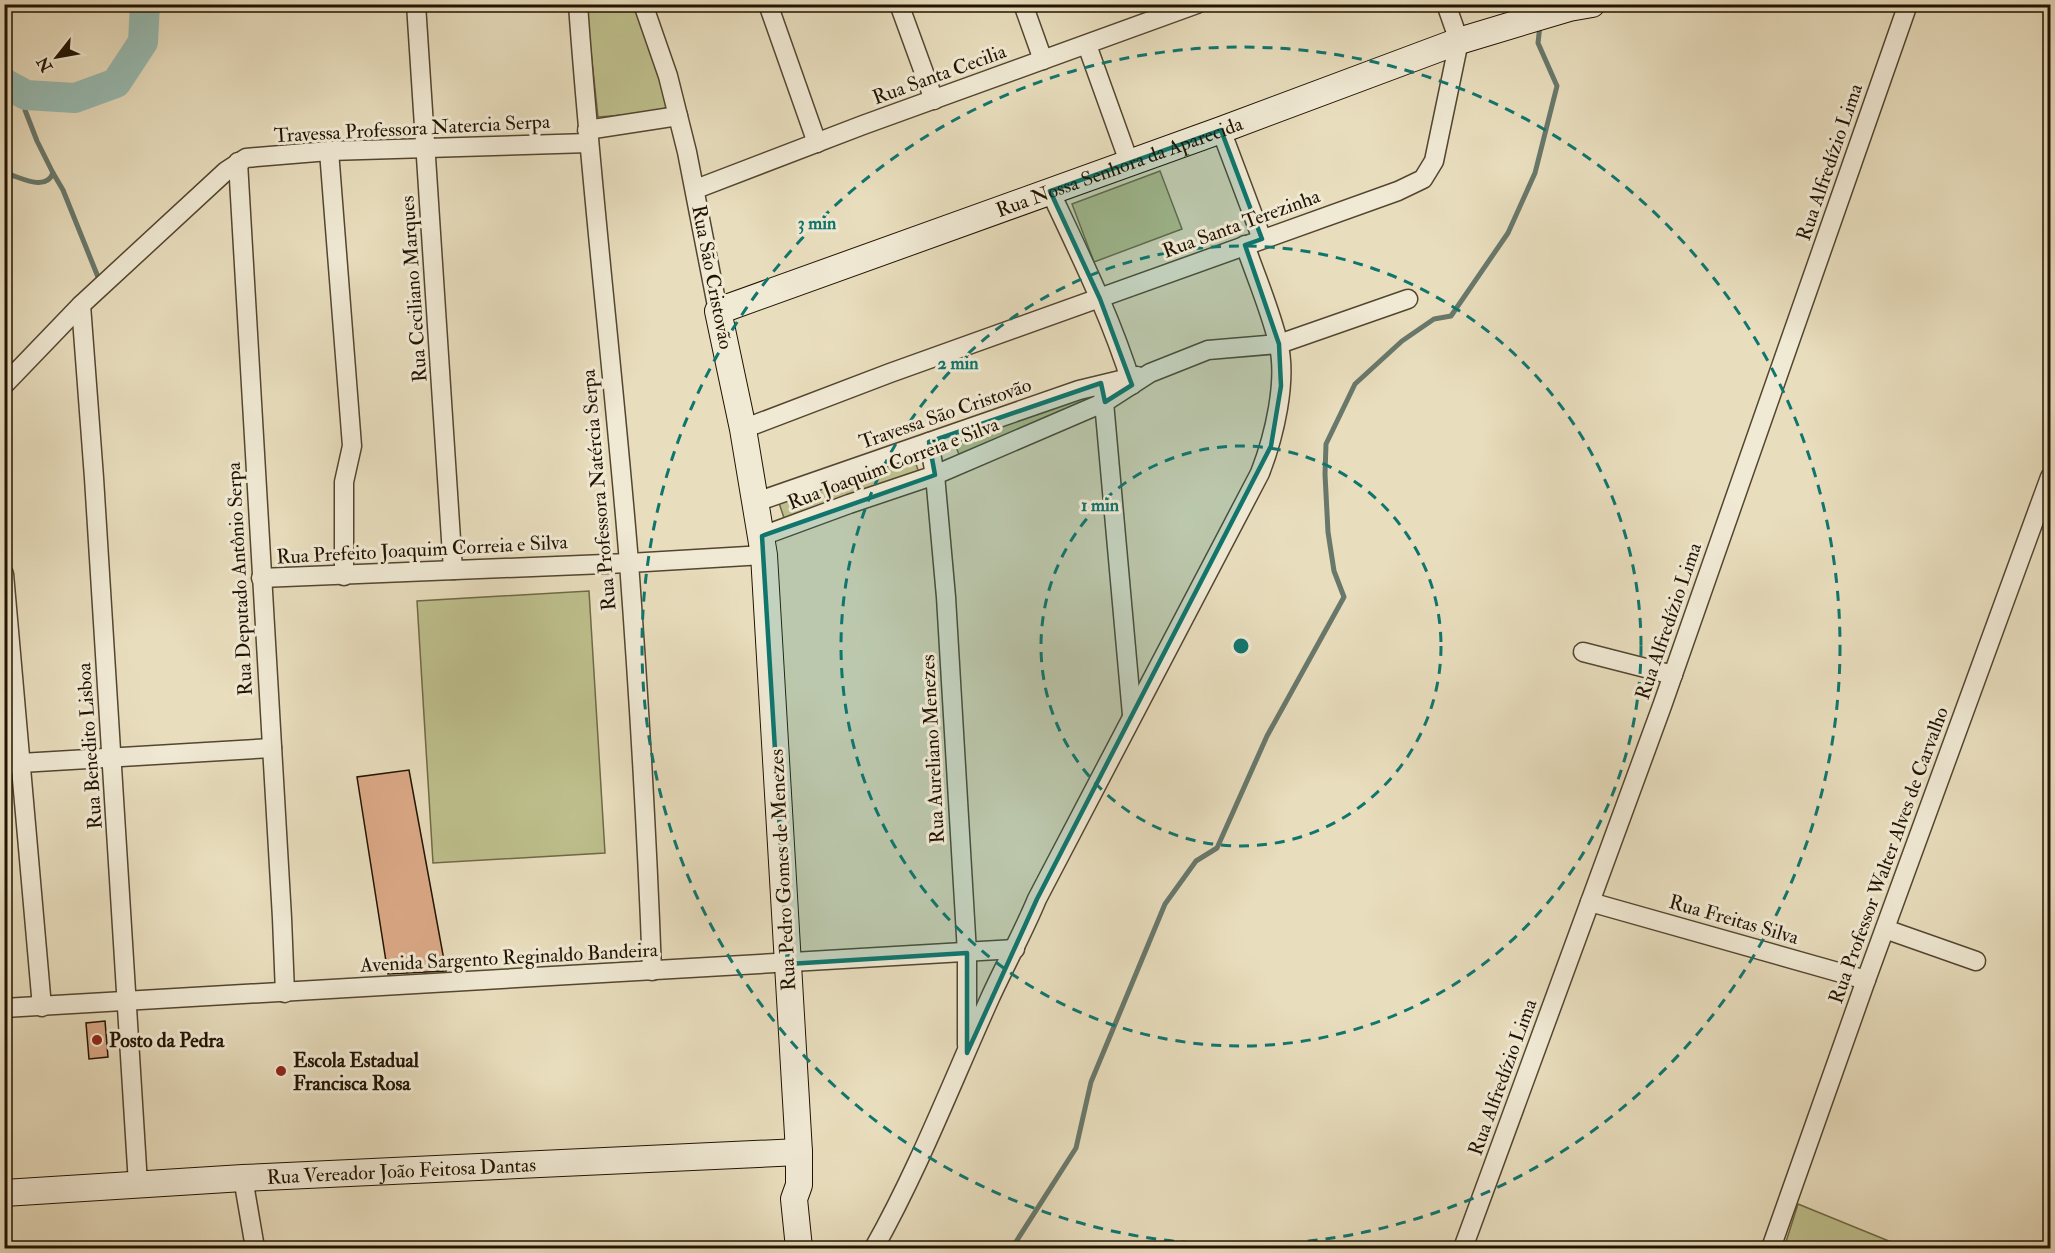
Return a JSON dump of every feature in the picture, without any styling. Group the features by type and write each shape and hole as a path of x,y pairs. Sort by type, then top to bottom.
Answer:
{"street":[{"name":"Rua Ceciliano Marques","path":"416,4 453,570"},
{"name":"Rua Professora Natércia Serpa","path":"578,4 588,136 629,563 652,971"},
{"name":"Rua São Cristovão","path":"643,4 668,75 696,189 763,545"},
{"path":"768,4 817,143"},
{"path":"899,4 934,100"},
{"path":"1023,4 1044,60"},
{"name":"Rua Santa Cecilia","path":"696,189 1087,45 1151,12 1197,4"},
{"path":"1446,4 1459,41"},
{"name":"Rua Alfredízio Lima","path":"1463,1248 1673,675 1908,4"},
{"name":"Rua Nossa Senhora da Aparecida","path":"718,311 1221,130 1459,41 1518,22 1581,6"},
{"name":"Rua Santa Terezinha","path":"743,429 890,373 1398,191 1423,179 1434,162 1459,41"},
{"path":"1087,45 1129,162"},
{"name":"Travessa Professora Natercia Serpa","path":"238,162 246,159 329,151 588,136 678,117"},
{"path":"874,1248 902,1197 1037,899 1260,473 1270,446 1281,386 1279,344 1254,242 1221,130"},
{"path":"329,151 352,446 344,482 344,576"},
{"path":"4,385 81,305 238,162"},
{"name":"Rua Deputado Antônio Serpa","path":"238,162 285,993"},
{"path":"1050,191 1100,298 1125,357 1131,381"},
{"name":"Travessa São Cristovão","path":"1105,402 1131,381 1208,350 1279,344 1408,299"},
{"name":"Rua Benedito Lisboa","path":"81,305 128,1001 138,1184"},
{"name":"Travessa São Cristovão","path":"756,502 1101,383 1131,381"},
{"path":"1101,383 1105,402 1132,715"},
{"name":"Rua Joaquim Correia e Silva","path":"763,545 849,504 935,475 1105,402"},
{"name":"Rua Aureliano Menezes","path":"928,442 935,475 946,597 967,953 967,1053"},
{"name":"Rua Professor Walter Alves de Carvalho","path":"1771,1248 1866,980 2050,477"},
{"name":"Rua Prefeito Joaquim Correia e Silva","path":"261,578 629,563 763,545"},
{"name":"Rua Pedro Gomes de Menezes","path":"763,545 799,1152 799,1185 794,1199 799,1248"},
{"path":"4,574 13,764 42,1007"},
{"path":"1583,652 1673,675"},
{"path":"13,764 272,748"},
{"name":"Rua Freitas Silva","path":"1590,902 1866,980"},
{"path":"1885,929 1976,961"},
{"name":"Avenida Sargento Reginaldo Bandeira","path":"4,1008 1015,949"},
{"name":"Rua Vereador João Feitosa Dantas","path":"4,1193 243,1178 799,1152"},
{"path":"243,1178 255,1248"},
{"name":"Rua Pedro Gomes de Menezes","path":"799,1185 806,1196 811,1248"}],"highlighted area":[{"path":"1221,130 1262,239 1245,245 1279,344 1281,386 1271,446 1037,899 967,1053 967,953 788,964 762,536 935,475 929,442 1101,383 1105,402 1132,385 1100,299 1050,191"}],"green space":[{"path":"586,5 638,5 671,94 667,106 661,112 598,117"},
{"path":"1160,171 1182,229 1094,262 1072,204"},
{"path":"1082,392 1087,407 960,457 954,442"},
{"path":"914,458 920,476 785,521 779,503"},
{"path":"589,591 605,853 433,863 417,601"},
{"path":"1798,1204 1906,1248 1784,1248"}],"building":[{"path":"409,770 446,971 388,974 357,777"},
{"name":"Posto da Pedra","path":"105,1021 108,1057 89,1059 86,1023"}],"waterway":[{"path":"4,83 26,95 75,98 116,83 143,42 145,4"},
{"path":"1012,1248 1076,1148 1091,1082 1165,904 1196,861 1217,848 1267,736 1344,597 1334,571 1328,532 1326,444 1355,384 1402,341 1434,319 1451,316 1508,233 1535,173 1557,86 1538,43 1540,25"},
{"path":"4,173 38,183 49,179 53,173 25,110 26,95"},
{"path":"53,173 63,190 98,277"}],"place":[{"name":"Posto da Pedra","path":"97,1040"},
{"name":"Escola Estadual Francisca Rosa","path":"281,1071"}]}
